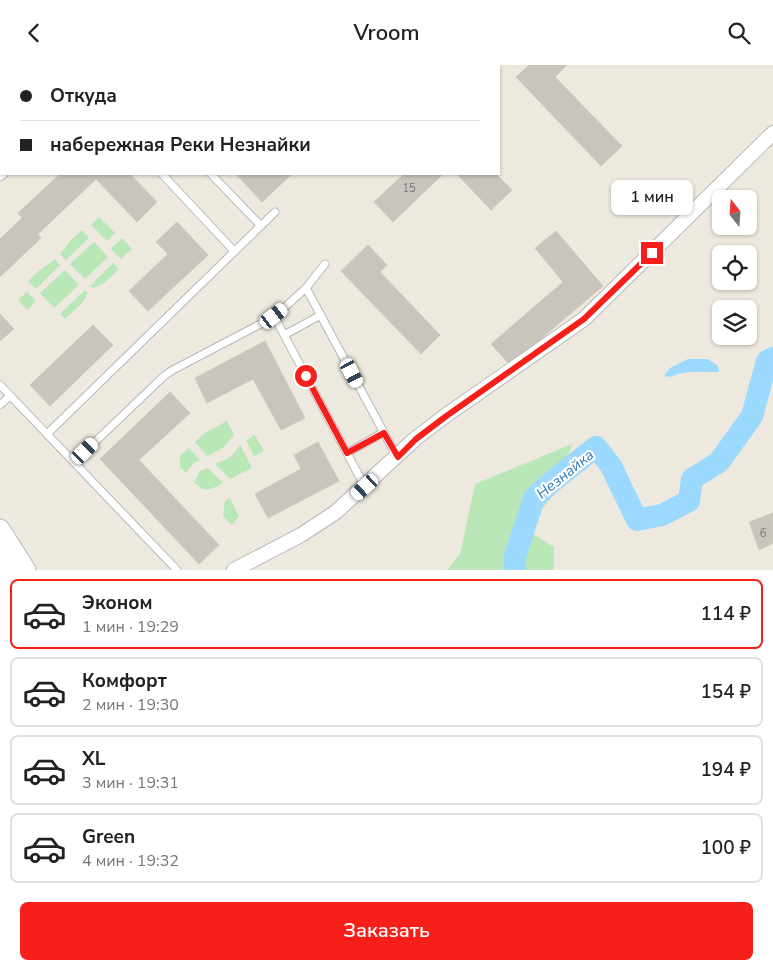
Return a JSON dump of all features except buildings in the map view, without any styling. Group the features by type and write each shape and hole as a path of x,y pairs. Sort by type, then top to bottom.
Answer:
{"main road":[{"path":"0,529 26,570"},
{"path":"0,556 8,570"}],"street":[{"path":"234,570 301,535 336,512 416,439 584,319 773,133"}],"lane":[{"path":"163,175 234,251"},
{"path":"212,175 261,226"},
{"path":"46,434 275,213"},
{"path":"74,462 163,377 274,316 306,288 325,265"},
{"path":"306,288 398,457"},
{"path":"284,335 321,315"},
{"path":"274,316 365,487"},
{"path":"0,385 177,570"},
{"path":"0,405 10,396"},
{"path":"347,453 384,433"}],"green space":[{"path":"99,217 115,233 107,241 91,225"},
{"path":"82,230 89,238 66,260 60,254"},
{"path":"122,238 132,249 121,259 111,249"},
{"path":"94,242 108,257 85,279 70,264"},
{"path":"55,259 60,265 36,289 28,281"},
{"path":"113,263 119,269 103,284 93,288 90,286"},
{"path":"65,270 79,285 54,308 40,293"},
{"path":"85,290 88,293 82,303 65,319 60,314"},
{"path":"27,292 36,301 27,310 18,300"},
{"path":"227,421 234,435 223,448 207,456 195,442 206,432"},
{"path":"254,434 264,451 254,456 246,440"},
{"path":"572,444 557,490 526,530 554,547 554,570 447,570 460,554 475,484"},
{"path":"240,445 252,468 230,479 215,464 231,457"},
{"path":"189,448 200,460 193,464 186,473 180,467 180,456"},
{"path":"208,468 223,483 208,490 201,488 194,482 200,471"},
{"path":"230,498 239,516 232,525 223,516 225,501"}],"water":[{"path":"688,359 708,359 718,366 719,372 694,372 681,373 670,377 664,376 670,368"}],"waterway":[{"name":"Незнайка","path":"515,570 515,556 534,498 596,447 611,466 637,520 662,515 689,501 692,479 719,462 752,416 767,361 773,358"}],"route":[{"path":"306,376 347,453 384,433 398,457 416,439 445,417 584,319 652,253"}]}
